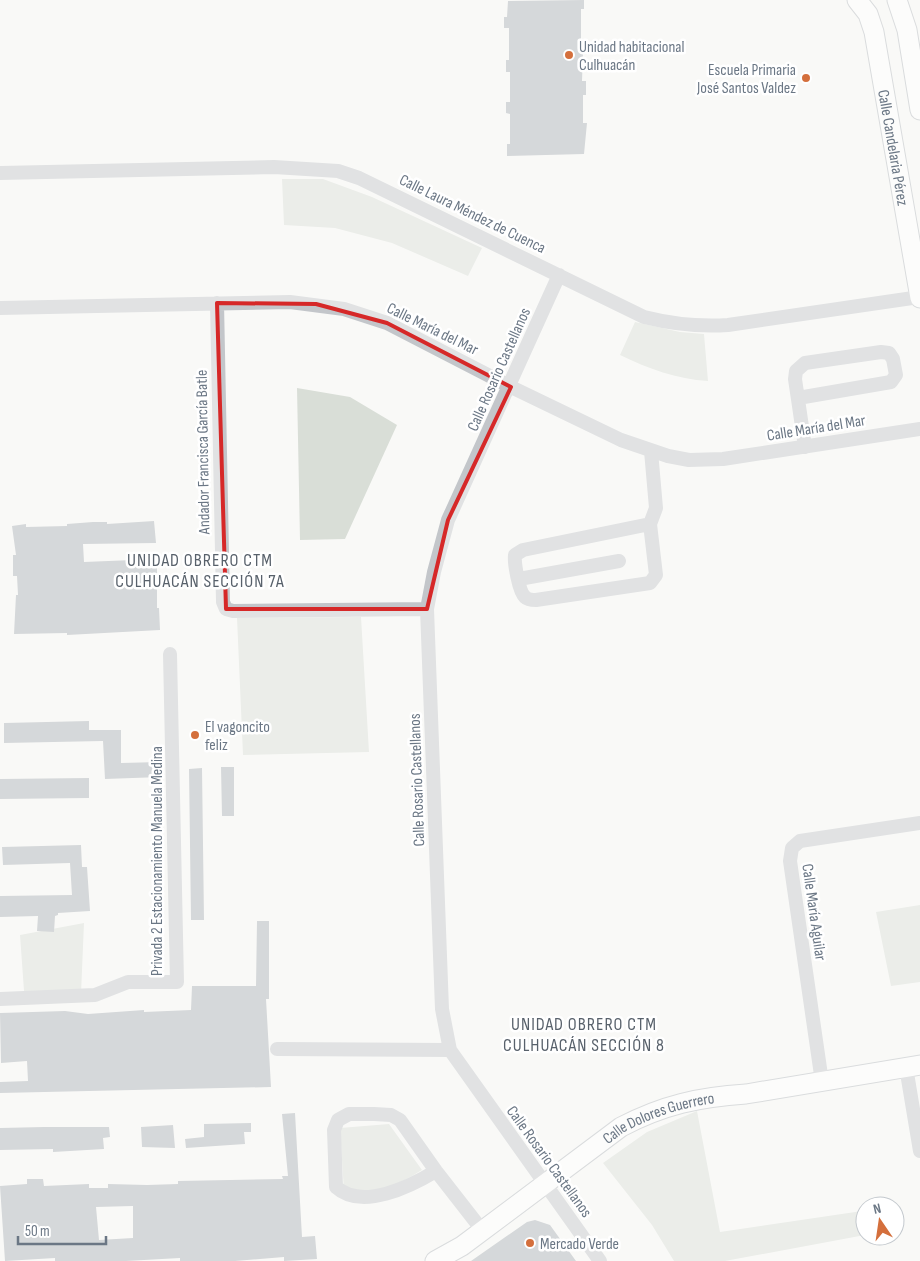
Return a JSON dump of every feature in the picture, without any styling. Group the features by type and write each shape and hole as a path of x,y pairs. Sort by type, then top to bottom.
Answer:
{"street":[{"name":"Calle Candelaria Pérez","path":"857,0 868,14 874,32 920,297"},
{"name":"Calle Candelaria Pérez","path":"897,0 907,30 920,110"},
{"name":"Calle Laura Méndez de Cuenca","path":"0,173 274,167 338,172 359,178 644,317 672,324 705,327 920,297"},
{"name":"Calle Rosario Castellanos","path":"559,275 511,387 448,520 434,572 427,609 442,1009 450,1050 600,1261"},
{"name":"Calle María del Mar","path":"0,308 290,302 344,309 387,323 511,387 621,440 651,451 696,460 723,459 920,429"},
{"name":"Andador Francisca García Batle","path":"216,303 223,602 226,609 233,611 427,609"},
{"path":"798,398 891,382 896,375 893,359 889,353 881,352 805,363 796,371 798,398 805,447"},
{"path":"650,524 523,550 515,555 522,595 527,599 536,600 650,583 656,575 650,524 656,508 651,451"},
{"path":"519,579 619,561"},
{"name":"Privada 2 Estacionamiento Manuela Medina","path":"0,999 95,995 128,982 177,982 170,654"},
{"name":"Calle María Aguilar","path":"822,1082 790,861 792,848 800,842 920,823"},
{"path":"277,1049 450,1050"},
{"path":"913,1066 920,1149"},
{"name":"Calle Dolores Guerrero","path":"435,1261 455,1251 621,1127 648,1113 672,1104 822,1082 913,1066"},
{"path":"436,1171 409,1187 384,1194 356,1196 341,1192 336,1187 334,1130 338,1120 349,1114 391,1116 400,1120 436,1171 482,1230"}],"highlighted area":[{"path":"217,303 316,304 387,323 511,387 448,520 427,609 226,609"}],"shaded area":[{"path":"282,179 323,179 372,197 482,248 468,276 392,243 335,228 284,225"},
{"path":"635,322 680,332 704,334 708,381 685,378 663,372 641,365 620,355"},
{"path":"297,388 350,397 397,425 345,539 300,540"},
{"path":"361,617 369,752 243,755 237,618"},
{"path":"920,905 920,982 891,986 876,912"},
{"path":"84,923 81,994 24,991 20,935"},
{"path":"697,1111 720,1232 855,1212 855,1237 725,1261 674,1261 652,1225 603,1163 647,1132"},
{"path":"389,1124 422,1170 385,1188 367,1191 344,1191 340,1128"}],"building":[{"path":"584,0 584,9 581,9 581,39 586,39 586,53 583,53 582,81 586,81 586,95 583,95 583,123 587,123 584,154 507,156 507,144 510,144 510,114 506,113 506,102 510,102 510,72 506,72 506,60 509,60 509,28 504,28 504,17 507,17 508,1"},
{"path":"154,521 156,543 83,544 84,562 157,559 157,608 159,608 160,630 67,635 67,633 14,634 16,595 18,595 17,576 13,576 13,555 16,555 12,526 26,524 26,527 67,526 67,524 93,522 107,522 107,524"},
{"path":"89,721 89,730 121,730 121,763 160,762 161,777 105,779 103,741 4,743 4,723"},
{"path":"221,767 234,767 234,816 222,816"},
{"path":"202,768 204,920 191,920 189,769"},
{"path":"89,778 89,798 0,799 0,779"},
{"path":"81,845 82,867 87,867 90,911 58,913 55,916 54,932 37,931 38,916 0,917 0,896 72,895 70,863 3,865 2,847"},
{"path":"257,921 269,921 269,999 266,999 271,1087 0,1093 0,1082 28,1081 27,1061 1,1063 0,1013 65,1011 88,1014 144,1010 144,1012 191,1010 192,986 256,986"},
{"path":"295,1113 302,1237 315,1236 317,1259 284,1261 284,1257 235,1261 180,1261 180,1258 126,1261 55,1261 55,1258 5,1261 0,1186 27,1184 27,1179 43,1179 44,1186 89,1184 89,1188 108,1188 108,1184 147,1185 178,1184 178,1181 283,1179 282,1176 288,1176 282,1114","holes":["133,1206 133,1238 99,1240 96,1207"]},
{"path":"251,1123 251,1132 244,1132 245,1144 186,1148 185,1139 204,1137 204,1124"},
{"path":"173,1125 175,1148 142,1147 141,1127"},
{"path":"109,1127 110,1137 103,1138 104,1149 53,1152 53,1149 0,1150 0,1128"},
{"name":"Mercado Verde","path":"535,1220 550,1225 576,1261 471,1261 527,1222"}],"place":[{"name":"Unidad habitacional Culhuacán","path":"569,55"},
{"name":"Escuela Primaria José Santos Valdez","path":"806,78"},
{"name":"El vagoncito feliz","path":"195,735"},
{"name":"Mercado Verde","path":"530,1243"}],"district":[{"name":"UNIDAD OBRERO CTM CULHUACÁN SECCIÓN 7A","path":"200,570"},
{"name":"UNIDAD OBRERO CTM CULHUACÁN SECCIÓN 8","path":"584,1034"}]}
